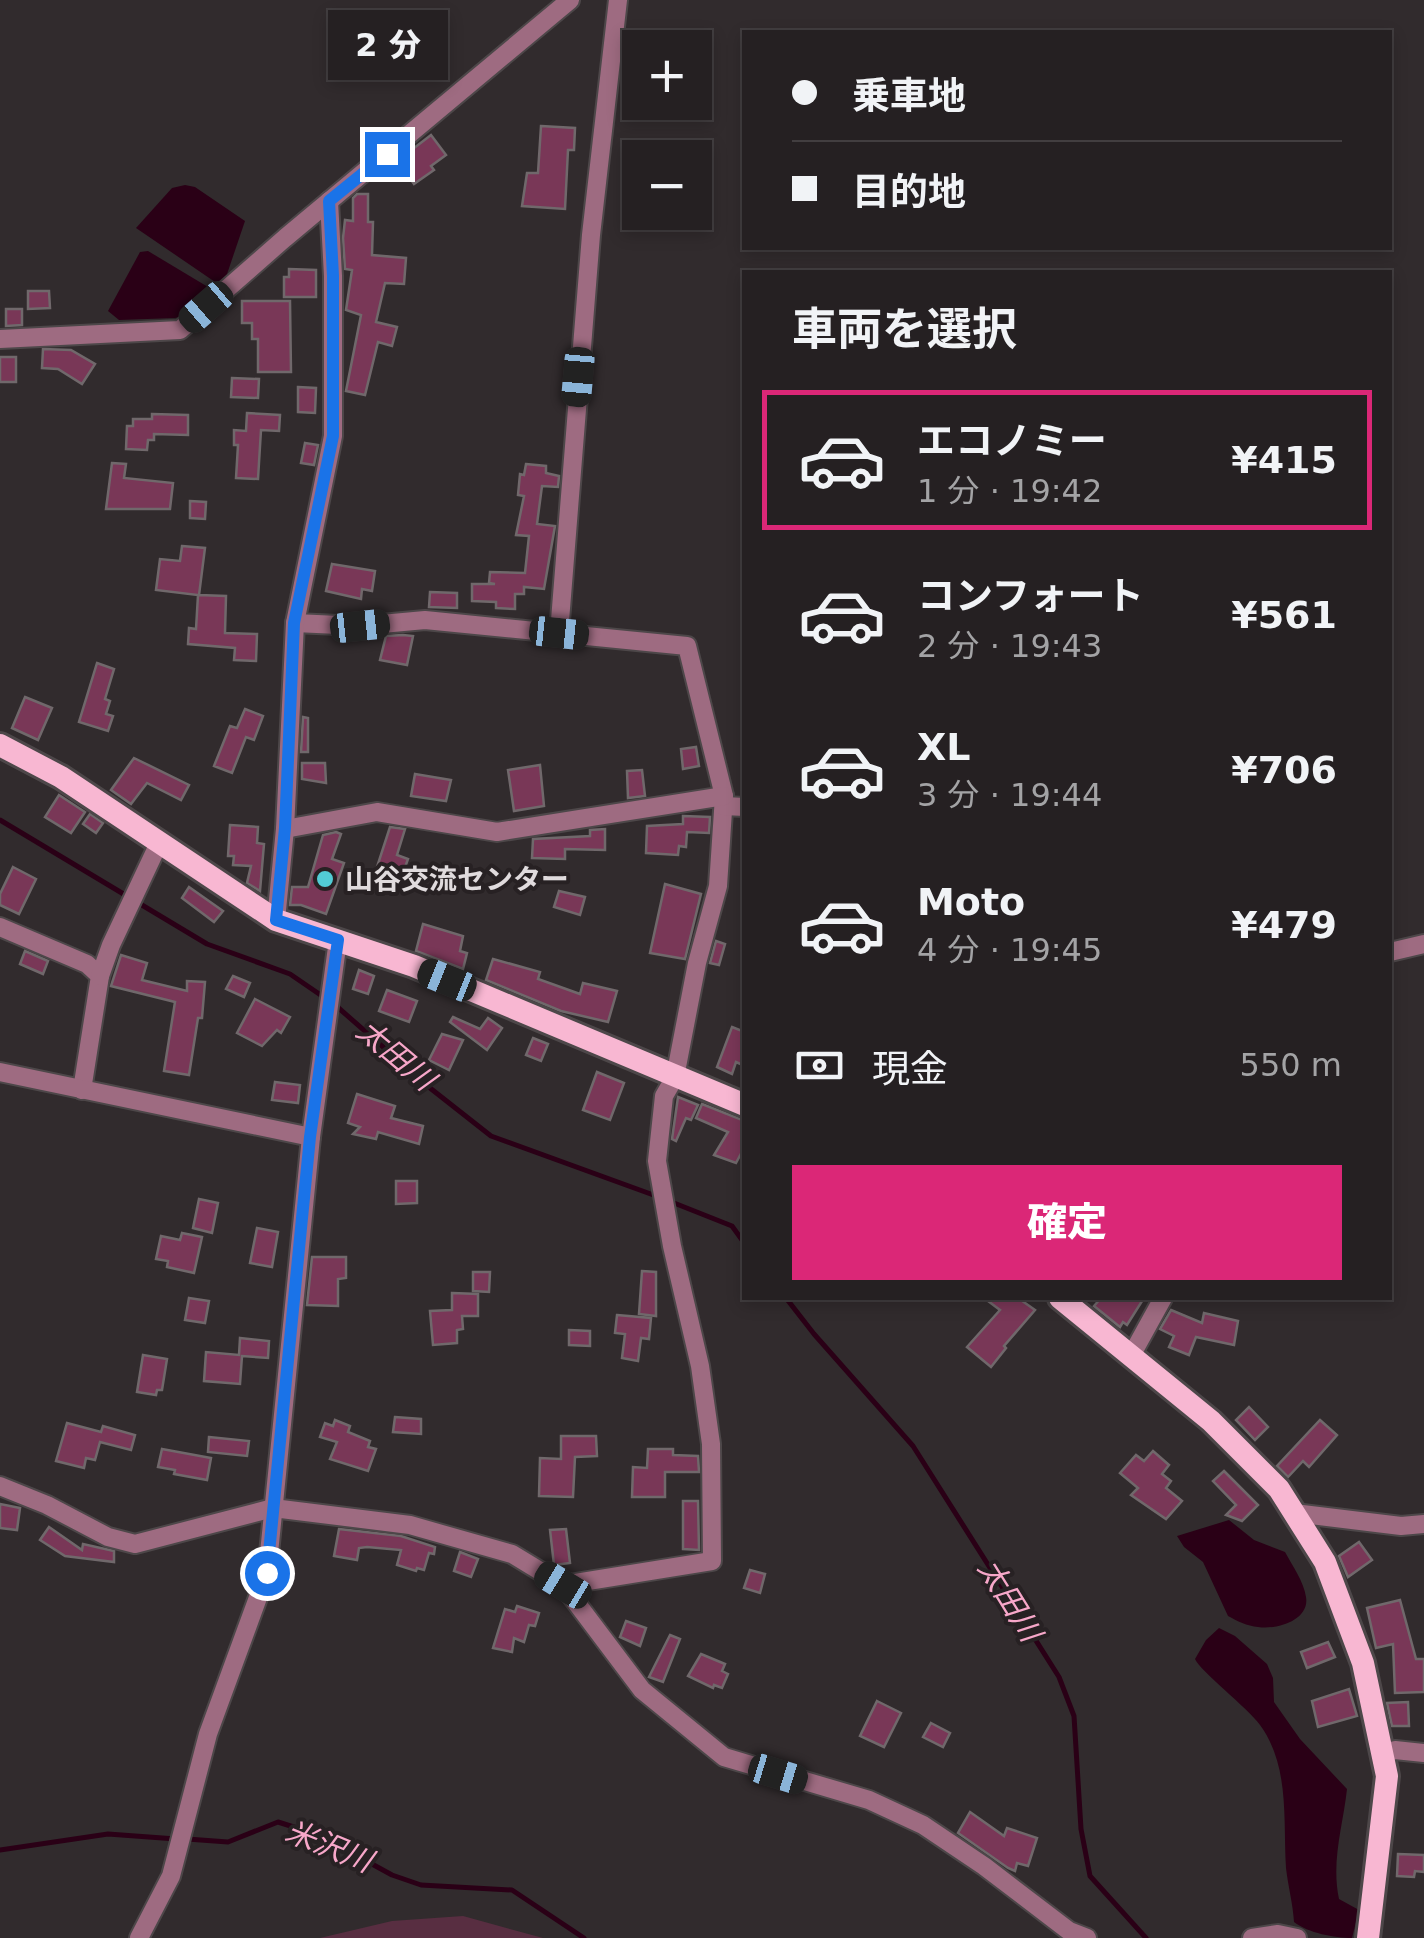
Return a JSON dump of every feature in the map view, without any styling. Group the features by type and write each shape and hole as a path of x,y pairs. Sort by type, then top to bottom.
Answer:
{"main road":[{"path":"0,745 61,776 276,920 414,966 742,1104"},
{"path":"1062,1300 1211,1421 1279,1490 1326,1562 1363,1663 1387,1776 1368,1938"}],"street":[{"path":"0,339 180,330 570,0"},
{"path":"559,633 591,234 618,0"},
{"path":"276,920 285,828 294,623 333,436 329,201"},
{"path":"294,623 360,626 425,620 686,646 724,801 718,886 696,963 675,1076 664,1096 657,1161 700,1366 711,1444 712,1561 563,1585"},
{"path":"285,828 377,812 497,832 724,801 742,806"},
{"path":"82,1090 100,976 159,843"},
{"path":"0,927 87,964 100,976"},
{"path":"139,1938 171,1876 208,1734 267,1573 310,1137 338,940"},
{"path":"1392,952 1424,944"},
{"path":"0,1072 310,1137"},
{"path":"1131,1356 1163,1300"},
{"path":"0,1486 47,1505 108,1538 136,1544 273,1508 410,1525 512,1554 563,1585 642,1690 724,1757 869,1800 923,1826 1070,1931 1087,1938"},
{"path":"1294,1513 1402,1526 1424,1524"},
{"path":"1383,1754 1395,1750 1424,1753"},
{"path":"1252,1938 1278,1934 1297,1938"}],"shaded area":[{"path":"195,187 245,221 225,280 218,284 136,228 172,188"},
{"path":"148,251 213,290 193,313 175,318 119,320 108,311 140,252"},
{"path":"1229,1520 1254,1540 1285,1552 1306,1597 1303,1612 1291,1622 1266,1628 1228,1616 1203,1562 1177,1536"},
{"path":"1219,1628 1235,1636 1267,1664 1273,1678 1274,1702 1300,1739 1347,1789 1336,1871 1339,1899 1359,1910 1352,1938 1322,1934 1294,1922 1286,1868 1281,1776 1270,1741 1260,1725 1195,1659"},
{"path":"463,1916 543,1938 320,1938 392,1921"}],"building":[{"path":"541,126 575,128 574,150 568,150 565,209 522,206 527,173 538,173"},
{"path":"431,135 446,155 431,166 434,170 414,184 407,174 401,177 392,165"},
{"path":"368,194 368,222 373,222 372,255 406,258 404,284 385,283 376,322 397,327 392,346 378,342 365,395 346,391 361,315 346,310 352,270 345,269 343,238 345,220 353,221 353,198"},
{"path":"289,269 316,270 316,297 284,297 284,277 289,277"},
{"path":"28,291 49,291 50,308 28,309"},
{"path":"242,301 290,301 291,372 258,372 258,339 252,339 252,323 242,323"},
{"path":"6,309 22,309 22,325 6,326"},
{"path":"43,349 71,350 95,364 82,384 58,369 42,368"},
{"path":"0,357 16,357 16,382 0,382"},
{"path":"232,378 259,379 258,398 231,397"},
{"path":"298,387 316,388 315,413 298,412"},
{"path":"247,413 280,415 279,431 261,430 258,479 236,478 238,445 234,445 234,430 246,431"},
{"path":"152,414 188,415 188,435 154,434 154,440 148,440 147,450 126,449 127,426 133,426 133,419 152,419"},
{"path":"305,443 318,445 314,465 301,463"},
{"path":"112,463 126,464 124,478 173,483 170,509 106,509"},
{"path":"526,464 546,466 546,473 559,476 558,487 542,486 537,524 555,526 544,589 524,587 524,594 515,594 515,609 496,608 496,602 472,601 472,584 495,584 489,583 490,572 525,573 529,536 516,535 524,496 518,495 520,474 524,475"},
{"path":"190,501 206,502 205,519 190,518"},
{"path":"182,546 205,548 199,595 226,596 225,633 257,634 256,661 234,660 235,648 188,644 189,628 196,629 198,595 156,590 160,559 180,561"},
{"path":"332,564 375,571 372,591 362,589 361,599 326,591"},
{"path":"430,592 457,593 457,608 429,607"},
{"path":"386,636 413,636 407,665 380,660"},
{"path":"97,663 114,669 105,699 110,701 106,714 113,716 108,731 79,722"},
{"path":"25,697 52,708 38,740 12,728"},
{"path":"245,709 263,716 254,740 246,737 232,773 214,766 230,726 237,728"},
{"path":"303,717 308,718 308,752 301,752"},
{"path":"696,747 699,766 683,769 681,749"},
{"path":"134,758 189,785 181,800 147,783 131,804 111,790"},
{"path":"302,763 325,763 326,783 302,779"},
{"path":"540,765 544,806 514,811 508,770"},
{"path":"642,770 645,796 628,798 627,771"},
{"path":"415,774 451,780 446,801 411,796"},
{"path":"59,795 85,812 71,833 45,817"},
{"path":"90,814 103,823 96,833 83,824"},
{"path":"683,816 710,817 709,833 687,832 686,847 679,846 678,855 646,853 647,826 683,824"},
{"path":"230,825 258,827 257,843 264,844 260,891 247,883 251,866 233,865 234,856 228,856"},
{"path":"390,827 405,829 397,855 408,859 396,893 376,885 380,871 376,870"},
{"path":"605,829 605,850 565,849 565,859 532,858 533,839 590,836 590,830"},
{"name":"山谷交流センター","path":"341,834 332,859 344,863 326,914 290,905 292,887 308,887 323,835"},
{"path":"13,867 36,879 19,914 0,905 0,894"},
{"path":"665,884 701,894 685,959 650,953"},
{"path":"189,887 223,911 214,922 182,898"},
{"path":"559,891 585,897 580,915 554,907"},
{"path":"423,924 463,936 460,951 467,953 463,969 416,951"},
{"path":"716,941 725,944 719,965 710,963"},
{"path":"25,951 48,961 43,974 20,964"},
{"path":"121,955 147,963 142,980 187,991 187,981 205,982 202,1018 198,1018 189,1075 164,1071 175,1002 111,986"},
{"path":"493,959 540,972 538,979 580,994 583,983 617,991 608,1022 561,1011 486,980"},
{"path":"359,970 374,976 368,994 353,989"},
{"path":"233,976 250,983 244,997 226,989"},
{"path":"387,990 417,1001 409,1022 379,1011"},
{"path":"255,999 290,1017 281,1033 277,1030 262,1046 237,1033"},
{"path":"453,1017 480,1029 488,1018 502,1028 487,1050 450,1022"},
{"path":"732,1027 742,1031 742,1065 736,1062 732,1074 717,1067"},
{"path":"442,1034 463,1040 449,1070 429,1060"},
{"path":"533,1038 548,1044 541,1061 526,1055"},
{"path":"597,1072 624,1083 610,1120 583,1110"},
{"path":"275,1082 300,1085 298,1103 272,1100"},
{"path":"357,1094 395,1106 391,1118 423,1126 419,1144 378,1132 376,1139 353,1134 360,1127 348,1123"},
{"path":"678,1097 698,1105 691,1120 686,1118 676,1141 672,1139"},
{"path":"702,1104 742,1120 742,1152 736,1163 714,1155 728,1132 696,1118"},
{"path":"396,1181 417,1181 417,1203 396,1204"},
{"path":"199,1199 218,1203 212,1233 193,1228"},
{"path":"257,1228 278,1232 272,1267 250,1263"},
{"path":"182,1233 202,1237 194,1273 167,1267 168,1261 156,1259 161,1236 180,1240"},
{"path":"312,1257 346,1257 346,1278 338,1279 338,1306 307,1305"},
{"path":"642,1271 656,1272 656,1316 639,1314"},
{"path":"473,1272 490,1272 489,1292 473,1291"},
{"path":"452,1293 478,1294 478,1316 462,1316 463,1329 457,1330 457,1343 433,1345 430,1311 452,1310"},
{"path":"189,1298 209,1301 205,1323 185,1320"},
{"path":"987,1300 1021,1300 1035,1310 991,1367 967,1347 1000,1310"},
{"path":"1099,1300 1143,1300 1127,1325 1123,1322 1120,1327 1094,1306"},
{"path":"1171,1310 1202,1323 1204,1313 1238,1321 1234,1345 1196,1337 1189,1355 1169,1347 1174,1336 1160,1329"},
{"path":"617,1315 651,1318 649,1339 641,1338 638,1361 622,1358 625,1334 615,1333"},
{"path":"569,1330 590,1331 590,1346 569,1345"},
{"path":"240,1338 269,1341 268,1358 242,1356 240,1384 204,1381 206,1352 239,1355"},
{"path":"143,1355 167,1359 162,1390 157,1390 156,1395 137,1392"},
{"path":"1249,1407 1268,1427 1255,1440 1236,1420"},
{"path":"395,1417 421,1419 421,1434 393,1432"},
{"path":"335,1420 350,1426 348,1432 370,1441 368,1447 376,1449 368,1471 330,1459 337,1442 320,1437 325,1423 333,1426"},
{"path":"1320,1420 1337,1435 1309,1467 1303,1461 1288,1477 1277,1466"},
{"path":"67,1423 101,1432 103,1426 135,1435 131,1450 100,1442 95,1460 86,1458 84,1468 56,1461"},
{"path":"561,1436 596,1436 597,1456 575,1457 573,1497 539,1496 540,1458 561,1459"},
{"path":"209,1437 249,1441 247,1456 208,1452"},
{"path":"162,1449 211,1458 207,1480 158,1467"},
{"path":"648,1449 673,1449 673,1455 698,1456 699,1472 665,1472 665,1497 632,1497 633,1467 647,1468"},
{"path":"1153,1451 1169,1465 1162,1474 1171,1481 1166,1488 1182,1501 1166,1519 1131,1495 1138,1488 1120,1473 1136,1455 1144,1461"},
{"path":"1224,1471 1258,1505 1242,1521 1226,1515 1236,1505 1213,1481"},
{"path":"683,1501 698,1501 699,1550 683,1549"},
{"path":"0,1504 20,1508 17,1530 0,1528"},
{"path":"49,1527 82,1550 83,1544 114,1551 114,1562 65,1556 40,1540"},
{"path":"339,1529 401,1536 435,1547 434,1554 429,1553 424,1570 416,1571 397,1565 401,1550 359,1548 357,1560 334,1556"},
{"path":"566,1529 570,1563 554,1565 550,1530"},
{"path":"1359,1542 1372,1560 1348,1577 1339,1556"},
{"path":"460,1552 478,1559 471,1577 454,1571"},
{"path":"750,1570 765,1574 760,1593 744,1588"},
{"path":"1400,1600 1416,1659 1424,1659 1424,1692 1395,1693 1393,1644 1376,1648 1367,1608"},
{"path":"517,1606 539,1613 535,1626 529,1625 524,1642 514,1638 512,1652 493,1648 505,1609 515,1612"},
{"path":"626,1621 646,1628 640,1646 620,1637"},
{"path":"670,1635 680,1639 663,1682 649,1677"},
{"path":"1328,1642 1335,1657 1307,1668 1301,1652"},
{"path":"701,1654 725,1664 722,1671 728,1674 722,1688 688,1676"},
{"path":"1349,1689 1357,1716 1318,1727 1312,1701"},
{"path":"877,1701 901,1713 884,1747 860,1736"},
{"path":"1408,1702 1409,1726 1392,1726 1387,1703"},
{"path":"931,1723 950,1733 943,1747 923,1737"},
{"path":"970,1812 1004,1836 1007,1828 1037,1838 1028,1866 1017,1863 1015,1871 1008,1868 958,1833"},
{"path":"1398,1854 1424,1855 1424,1872 1415,1871 1414,1877 1397,1876"}],"waterway":[{"name":"太田川","path":"0,820 207,944 290,974 325,998"},
{"name":"太田川","path":"334,1004 491,1136 659,1197"},
{"name":"太田川","path":"669,1201 732,1226 742,1240"},
{"name":"太田川","path":"788,1300 913,1446 1059,1677 1074,1716 1081,1829 1090,1876 1146,1938"},
{"name":"米沢川","path":"187,1839 228,1842 278,1822 319,1835 392,1875 421,1885 512,1890 584,1938"},
{"name":"米沢川","path":"0,1850 108,1834 176,1839"}],"place":[{"name":"山谷交流センター","path":"325,879"}],"route":[{"path":"267,1573 310,1137 338,940 276,920 285,828 294,623 333,436 329,201 387,154"}]}
